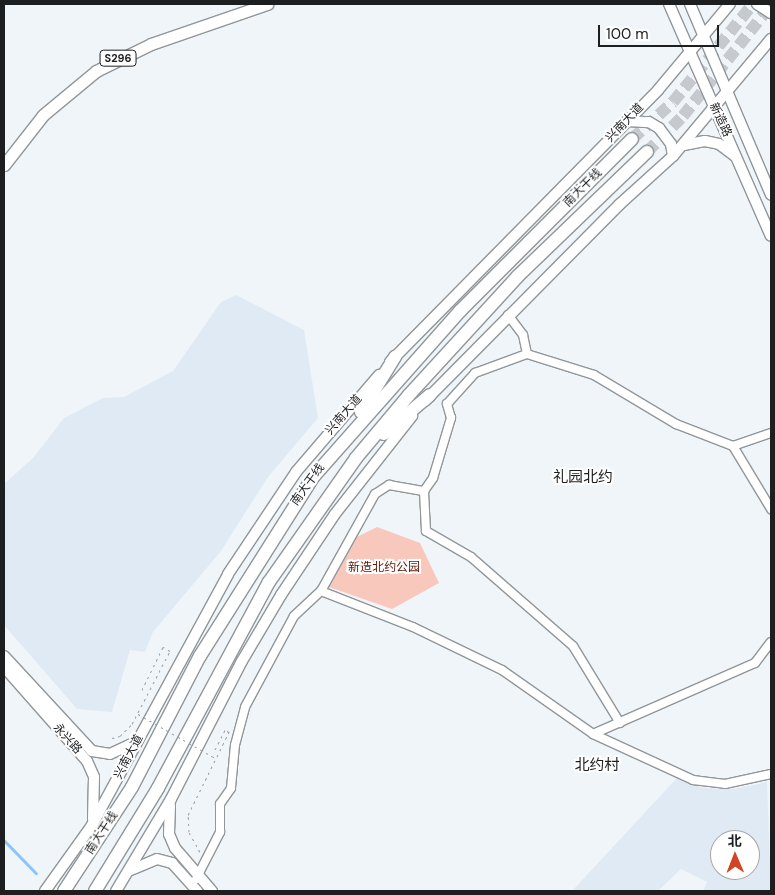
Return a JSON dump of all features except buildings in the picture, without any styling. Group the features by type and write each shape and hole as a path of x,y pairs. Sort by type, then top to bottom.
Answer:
{"highway":[{"name":"南大干线","path":"64,891 132,787 200,656 286,516 345,439 460,311 632,139"},
{"name":"南大干线","path":"95,891 158,788 269,582 356,458 415,388 518,276 647,152"},
{"path":"345,439 395,357"},
{"path":"356,458 430,395"}],"main road":[{"name":"S296","path":"4,165 43,115 96,71 151,44 267,4"},
{"name":"新造路","path":"669,4 771,236"},
{"name":"新造路","path":"690,4 771,195"},
{"name":"兴南大道","path":"45,891 92,825 228,574 296,472 395,357 627,121 690,53 730,4"},
{"path":"757,4 771,13"},
{"path":"116,891 171,799 242,662 281,596 375,460 430,395 508,315 620,204 673,156 715,109 771,39"},
{"path":"627,121 649,122 659,128 671,144 673,156"},
{"path":"683,145 694,142 719,144 738,158"},
{"name":"永兴路","path":"4,656 92,750 110,754 137,742"},
{"name":"永兴路","path":"4,667 87,761 94,777 96,797 92,825"},
{"path":"171,799 170,834 175,848 212,891"},
{"path":"130,870 157,859 172,863 194,888"}],"street":[{"path":"508,315 523,335 527,354"},
{"path":"620,723 573,646 471,557 426,531 424,490 433,478 451,418 447,404 475,373 527,354 594,375 676,424 733,446 771,509"},
{"path":"733,446 771,433"},
{"path":"194,888 220,832 220,804 231,788 235,746 245,707 294,616 321,591 375,494 389,485 424,490"},
{"path":"321,591 413,627 502,670 593,734 700,782 734,783 771,774"},
{"path":"593,734 755,663 771,642"}],"path":[{"path":"112,738 126,730 138,714 170,651 164,648 141,692"},
{"path":"138,714 215,758"},
{"path":"201,853 189,832 188,815 229,732 225,730 214,752"}],"shaded area":[{"path":"236,295 304,330 318,418 268,477 221,551 153,632 145,652 130,650 112,712 77,709 4,625 4,484 33,458 64,418 103,398 124,397 173,371 221,302"},
{"path":"677,778 703,788 734,789 767,782 771,891 703,891 707,882 681,869 658,891 572,891"}],"green space":[{"name":"新造北约公园","path":"377,527 420,543 439,583 392,609 329,587 357,537"}],"waterway":[{"path":"4,840 36,873"}],"tunnel":[{"path":"632,139 673,102 753,4"},
{"path":"647,152 683,116 771,5"}],"district":[{"name":"礼园北约","path":"583,478"},
{"name":"北约村","path":"597,766"}]}
